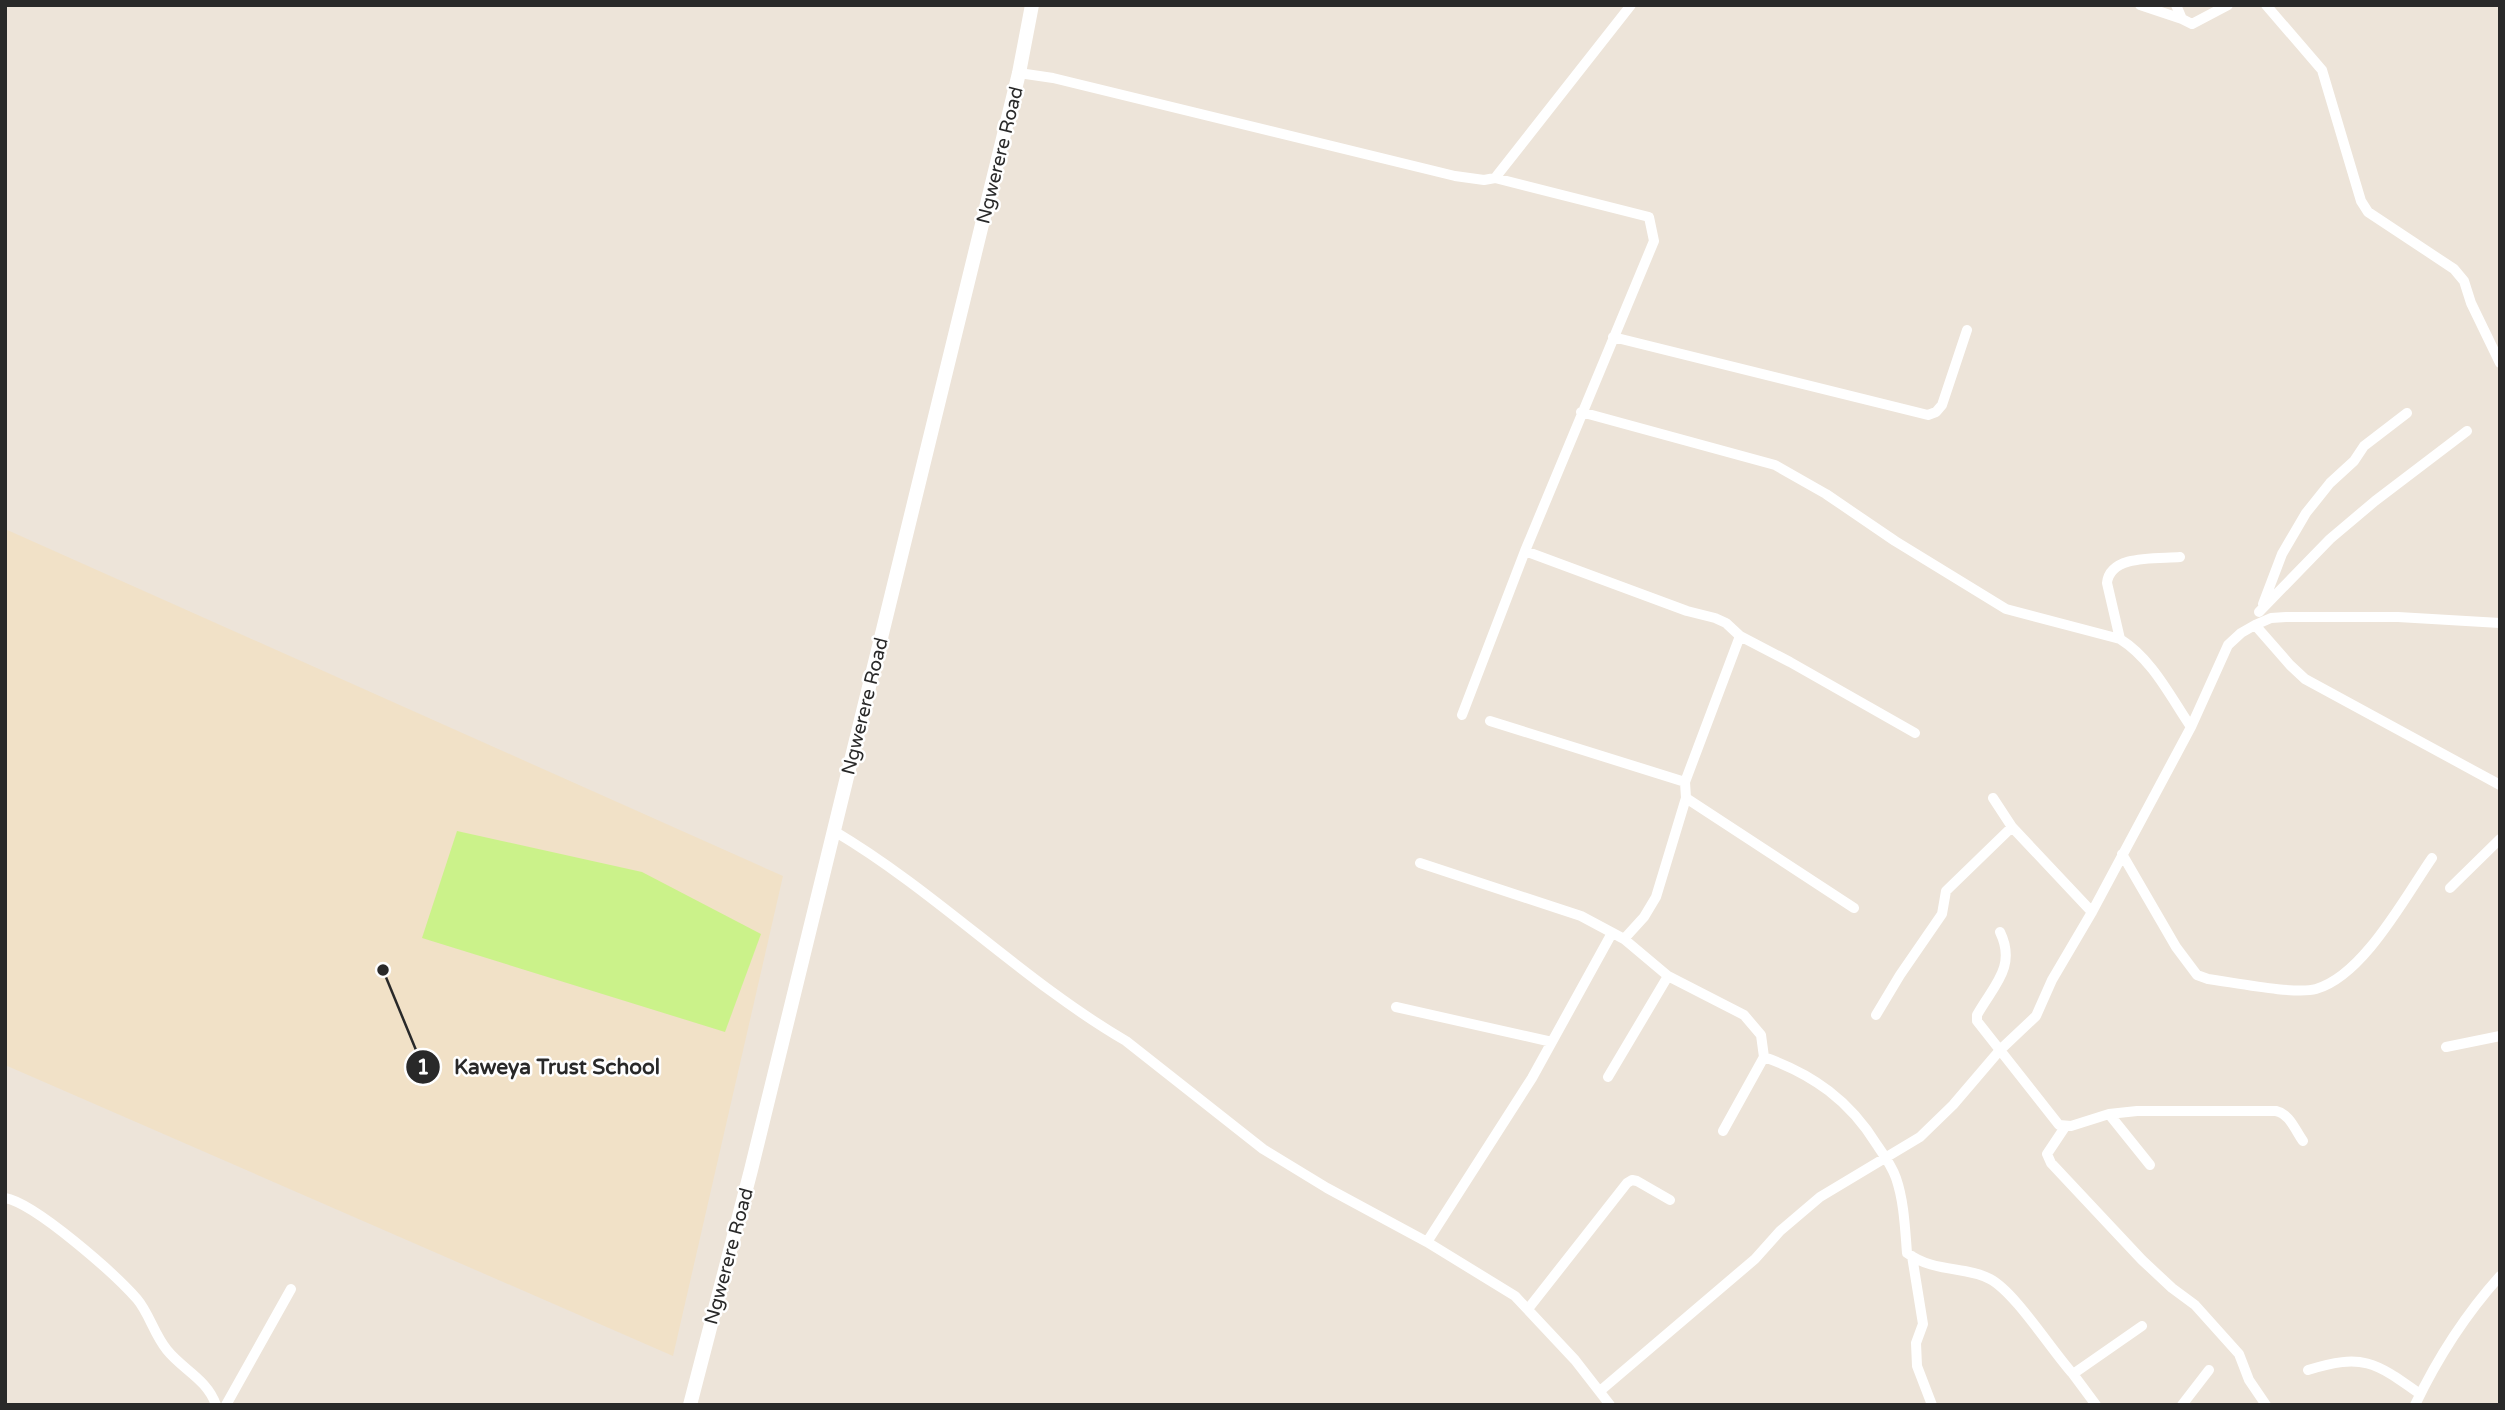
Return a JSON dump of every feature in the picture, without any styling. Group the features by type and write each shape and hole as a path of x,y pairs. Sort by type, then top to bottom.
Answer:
{"main road":[{"name":"Ngwerere Road","path":"690,1405 834,831 1019,73 1032,5"}],"street":[{"path":"1494,178 1631,5"},
{"path":"2140,5 2192,24 2228,5"},
{"path":"2176,5 2182,19"},
{"path":"2266,5 2322,69 2361,201 2368,212 2454,269 2464,281 2471,303 2500,363"},
{"path":"1019,73 1100,89 1455,176 1484,180 1494,178 1649,217 1654,241 1581,412 1462,715"},
{"path":"1613,337 1928,415 1936,412 1942,405 1967,330"},
{"path":"1581,412 1775,465 1826,494 1895,541 2006,609 2120,639 2136,649 2146,660 2191,727"},
{"path":"2255,625 2282,554 2306,513 2330,483 2354,461 2364,446 2407,413"},
{"path":"2259,612 2330,539 2467,431"},
{"path":"1525,551 1726,623 1740,636 1914,733"},
{"path":"2120,639 2107,583 2108,574 2114,566 2126,562 2180,557"},
{"path":"1600,1391 1755,1258 1780,1231 1820,1197 1885,1156 1903,1148 1926,1131 1953,1105 2000,1050 2036,1016 2052,980 2092,912 2191,727 2228,645 2255,625 2271,618 2398,617 2500,622"},
{"path":"2255,625 2305,679 2500,785"},
{"path":"1624,939 1644,917 1656,897 1686,798 1685,782 1740,636"},
{"path":"1490,721 1685,782"},
{"path":"1686,798 1854,908"},
{"path":"1993,798 2012,827 2092,912"},
{"path":"1877,1015 1942,914 1946,891 2012,827"},
{"path":"834,831 966,925 1101,1027 1126,1041 1263,1149 1326,1188 1427,1242 1515,1296 1575,1360 1610,1405"},
{"path":"2450,888 2500,839"},
{"path":"2122,854 2176,947 2197,975 2208,979 2300,990 2314,990 2336,979 2370,951 2432,858"},
{"path":"1420,863 1581,916 1624,939 1668,976 1744,1015 1761,1035 1764,1057 1723,1131"},
{"path":"2000,932 2007,946 2007,959 1977,1016 1980,1025 2059,1125 2065,1127 2109,1114 2137,1111 2276,1111 2283,1112 2303,1141"},
{"path":"1427,1242 1490,1146 1552,1042 1612,933"},
{"path":"1608,1077 1668,976"},
{"path":"1396,1007 1552,1042"},
{"path":"2446,1047 2500,1036"},
{"path":"1764,1057 1800,1072 1827,1088 1844,1102 1865,1126 1896,1177 1907,1253 1933,1266 1983,1276 1996,1283 2096,1405"},
{"path":"2109,1114 2150,1165"},
{"path":"2065,1127 2048,1149 2051,1163 2142,1260 2195,1305 2239,1354 2249,1381 2266,1405"},
{"path":"1528,1309 1627,1183 1637,1181 1670,1200"},
{"path":"5,1198 15,1200 38,1213 138,1301 159,1340 169,1353 201,1380 212,1394 216,1405"},
{"path":"1912,1256 1923,1324 1916,1343 1917,1366 1932,1405"},
{"path":"2415,1405 2449,1341 2500,1276"},
{"path":"226,1405 291,1289"},
{"path":"2073,1374 2142,1326"},
{"path":"2308,1370 2338,1361 2352,1360 2381,1368 2420,1394"},
{"path":"2182,1405 2209,1370"}],"shaded area":[{"path":"5,529 783,876 673,1356 5,1065"}],"green space":[{"path":"457,831 642,872 761,934 725,1032 422,938"}],"place":[{"name":"Kaweya Trust School","path":"383,970"}]}
